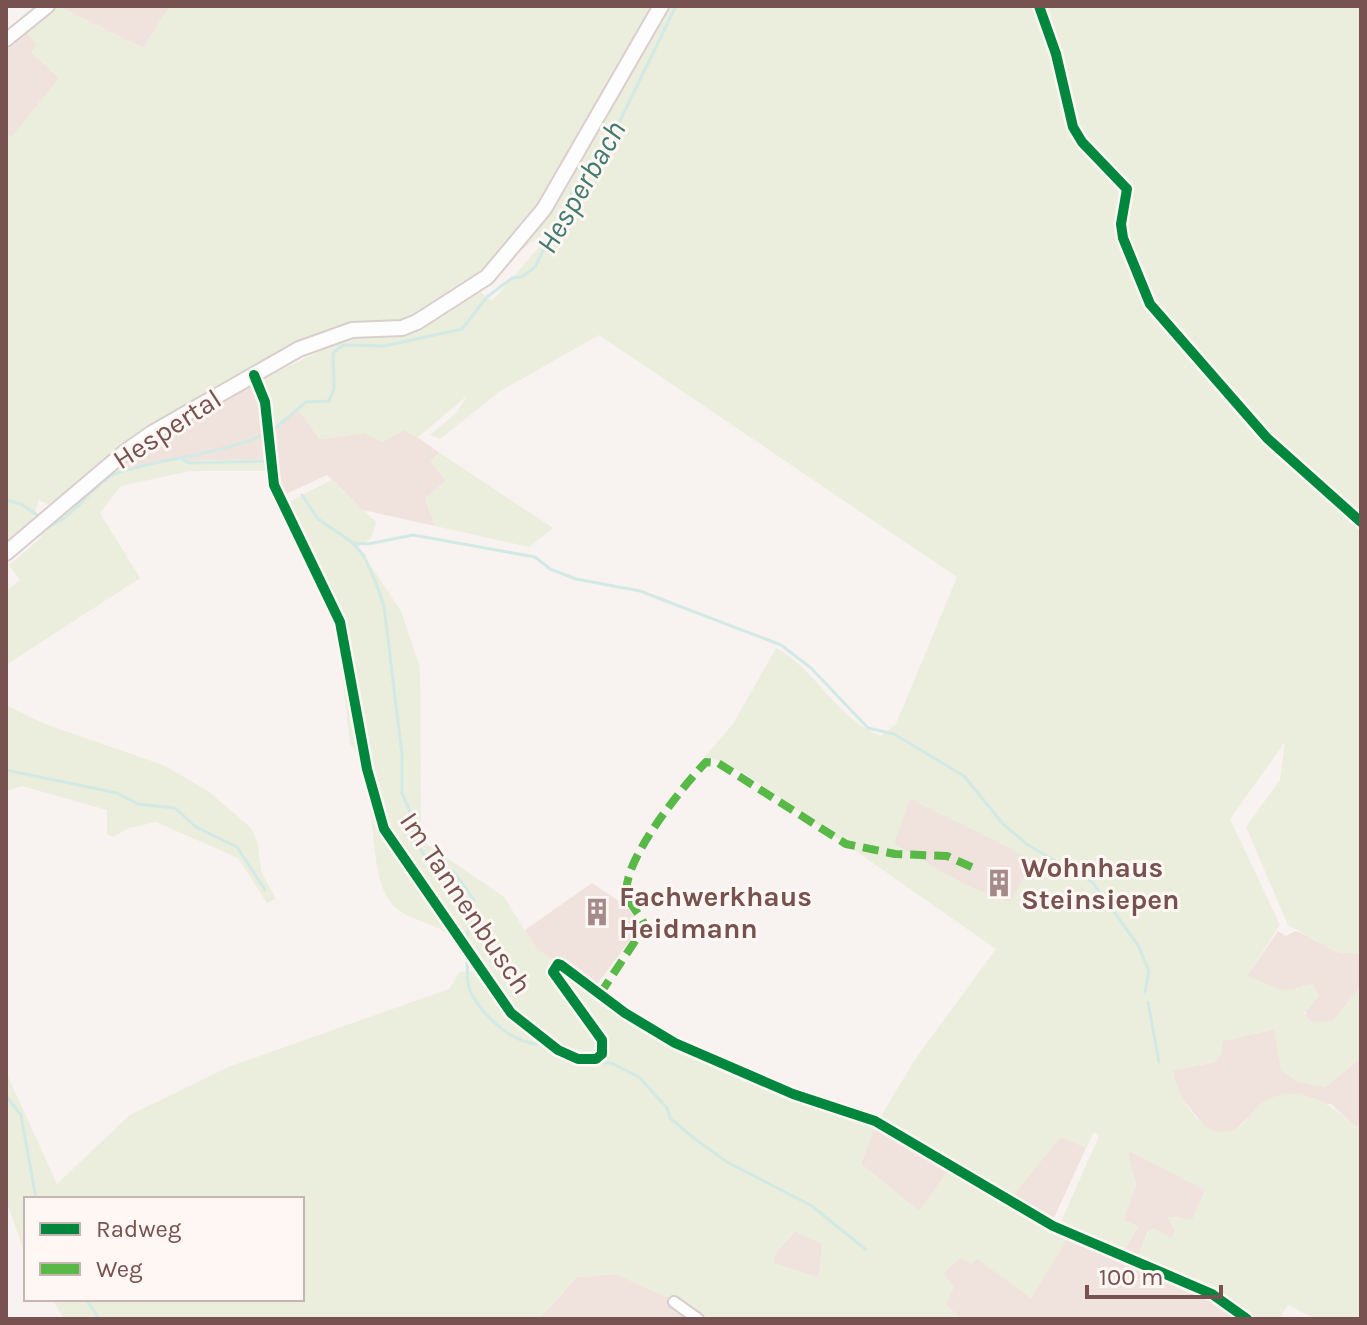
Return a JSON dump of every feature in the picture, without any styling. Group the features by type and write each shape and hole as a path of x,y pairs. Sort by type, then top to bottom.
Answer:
{"main road":[{"name":"Hespertal","path":"6,553 125,452 299,349 336,334 402,328 417,322 487,277 544,209 661,6"}],"street":[{"path":"6,40 48,6"},
{"path":"1039,6 1056,54 1073,127 1082,142 1127,189 1121,224 1123,238 1150,304 1267,438 1361,522"},
{"name":"Im Tannenbusch","path":"254,375 265,402 274,485 340,622 370,782 384,829 486,982 519,1020 555,1048 578,1059 596,1059 602,1054 602,1040 553,972 558,964 561,965 625,1013 675,1043 793,1094 875,1121 1053,1226 1212,1294 1247,1319"},
{"path":"674,1302 698,1319"}],"shaded area":[{"path":"58,6 170,6 143,48"},
{"path":"25,30 38,45 31,52 59,78 12,137 6,133 6,51"},
{"path":"250,385 257,401 262,401 270,459 190,461 181,458 122,469 120,463 150,441"},
{"path":"298,410 320,439 365,433 382,442 405,429 440,453 430,461 446,481 425,498 435,526 363,510 327,475 284,495 277,482 273,428"},
{"path":"910,798 1014,850 1033,864 1010,902 969,887 893,844"},
{"path":"592,883 626,906 637,919 636,932 595,987 560,960 552,960 536,948 525,930"},
{"path":"1278,931 1286,936 1295,931 1337,952 1361,954 1361,987 1333,1021 1312,1023 1306,1017 1306,1008 1312,1004 1304,985 1296,990 1283,991 1247,976"},
{"path":"1275,1029 1281,1069 1296,1081 1325,1087 1361,1058 1361,1123 1356,1127 1331,1104 1263,1103 1234,1131 1217,1133 1207,1129 1175,1087 1173,1070 1215,1062 1221,1041"},
{"path":"876,1124 951,1167 920,1212 861,1164"},
{"path":"1061,1136 1086,1148 1053,1220 1012,1196"},
{"path":"1126,1149 1205,1190 1192,1221 1173,1217 1175,1232 1171,1239 1153,1229 1148,1231 1138,1257 1124,1250 1138,1227 1123,1220 1136,1185"},
{"path":"795,1231 822,1243 819,1278 773,1263 777,1251"},
{"path":"1070,1235 1197,1295 1201,1293 1244,1319 962,1319 946,1305 943,1273 960,1258 976,1259"},
{"path":"616,1274 671,1299 668,1300 692,1319 539,1319 577,1277"}],"green space":[{"path":"57,6 143,48 170,6 1361,6 1361,954 1337,952 1288,925 1246,827 1280,780 1285,742 1230,819 1280,925 1247,976 1283,991 1313,984 1319,996 1304,1013 1312,1023 1334,1020 1361,987 1361,1058 1325,1087 1296,1081 1281,1069 1274,1029 1222,1041 1222,1053 1215,1062 1173,1070 1186,1104 1203,1124 1213,1130 1224,1132 1235,1129 1262,1103 1288,1094 1300,1094 1325,1103 1356,1127 1361,1123 1361,1319 1315,1319 1288,1305 1279,1319 1252,1319 1226,1298 1138,1257 1153,1228 1171,1238 1175,1232 1168,1217 1192,1220 1205,1190 1127,1149 1136,1185 1123,1220 1138,1227 1124,1250 1060,1224 1099,1136 1094,1132 1086,1148 1061,1137 1010,1199 1070,1235 1031,1298 977,1259 972,1264 960,1258 943,1273 954,1287 946,1305 962,1319 702,1319 671,1299 616,1274 576,1277 539,1319 64,1319 53,1301 304,1301 304,1197 24,1197 24,1251 6,1200 6,1072 57,1184 130,1115 231,1066 449,989 460,972 477,971 492,993 577,1062 607,1049 560,979 565,974 665,1041 706,1062 876,1124 916,1058 996,949 747,775 714,758 701,761 733,724 776,648 804,669 852,719 881,736 896,724 957,577 599,335 499,392 440,439 430,435 456,413 468,395 417,438 404,430 382,442 365,433 320,439 298,410 273,428 264,378 327,348 334,341 412,330 479,291 492,301 564,219 441,303 386,325 316,335 154,425 115,451 53,507 39,500 32,521 6,544 6,133 12,136 59,78 31,52 37,45 25,30","holes":["910,799 1014,850 1032,864 1010,902 969,887 894,844","876,1125 950,1168 919,1211 861,1164","794,1231 822,1244 819,1278 773,1263 777,1251"]},
{"path":"440,453 553,528 529,547 435,526 425,498 446,481 430,461"},
{"path":"181,458 190,461 270,459 266,471 190,471 121,486 100,513 140,578 6,665 6,591 20,580 9,565 42,537 37,532 120,463 123,469"},
{"path":"331,480 376,522 371,539 358,547 401,611 420,667 421,840 504,897 536,948 552,960 551,971 601,1042 600,1052 579,1055 557,1048 536,1033 463,947 440,929 404,914 389,901 384,891 375,854 364,772 359,756 350,744 340,657 344,618 287,503"},
{"path":"6,705 45,724 163,765 208,791 251,828 258,844 261,871 276,899 267,903 238,858 156,822 129,828 113,837 107,834 107,810 22,786 6,791"}],"waterway":[{"name":"Hesperbach","path":"272,431 306,402 329,401 334,389 333,353 343,345 384,346 462,329 487,297 512,278 522,277 535,267 574,188 613,135 676,6"},
{"name":"Hesperbach","path":"52,525 120,472 230,447 265,434"},
{"path":"183,460 190,463 263,461 268,466"},
{"path":"302,495 318,519 353,543 364,556 376,583 384,606 402,755 402,793 411,814 414,838 430,865 453,871 474,900 466,941"},
{"name":"Hesperbach","path":"6,500 21,504 37,515"},
{"path":"353,543 368,544 413,535 535,557 550,569 576,579 640,591 781,645 811,668 868,728 894,734 964,776 1003,824 1028,845 1092,882 1138,945 1149,971 1145,992"},
{"path":"6,770 117,793 138,804 175,808 196,827 237,847 265,890"},
{"path":"467,962 469,990 492,1021 522,1040 544,1044"},
{"path":"1148,1002 1159,1062"},
{"path":"595,1063 611,1063 639,1077 667,1108 670,1118 695,1139 727,1162 812,1206 865,1249"},
{"path":"6,1096 21,1115 36,1197"},
{"path":"87,1301 99,1319"}],"marked path":[{"path":"600,994 645,926 627,894 634,863 656,825 706,762 718,763 846,844 895,854 947,856 978,870"}],"cycle path":[{"path":"1039,6 1056,54 1073,127 1082,142 1127,189 1121,224 1123,238 1150,304 1267,438 1361,522"},
{"path":"254,375 265,402 274,485 340,622 367,769 384,829 511,1013 558,1050 578,1059 596,1059 602,1054 602,1040 553,972 558,964 561,965 625,1013 675,1043 793,1094 875,1121 1053,1226 1212,1294 1247,1319"}],"place":[{"name":"Wohnhaus Steinsiepen","path":"999,883"},
{"name":"Fachwerkhaus Heidmann","path":"597,912"}]}
